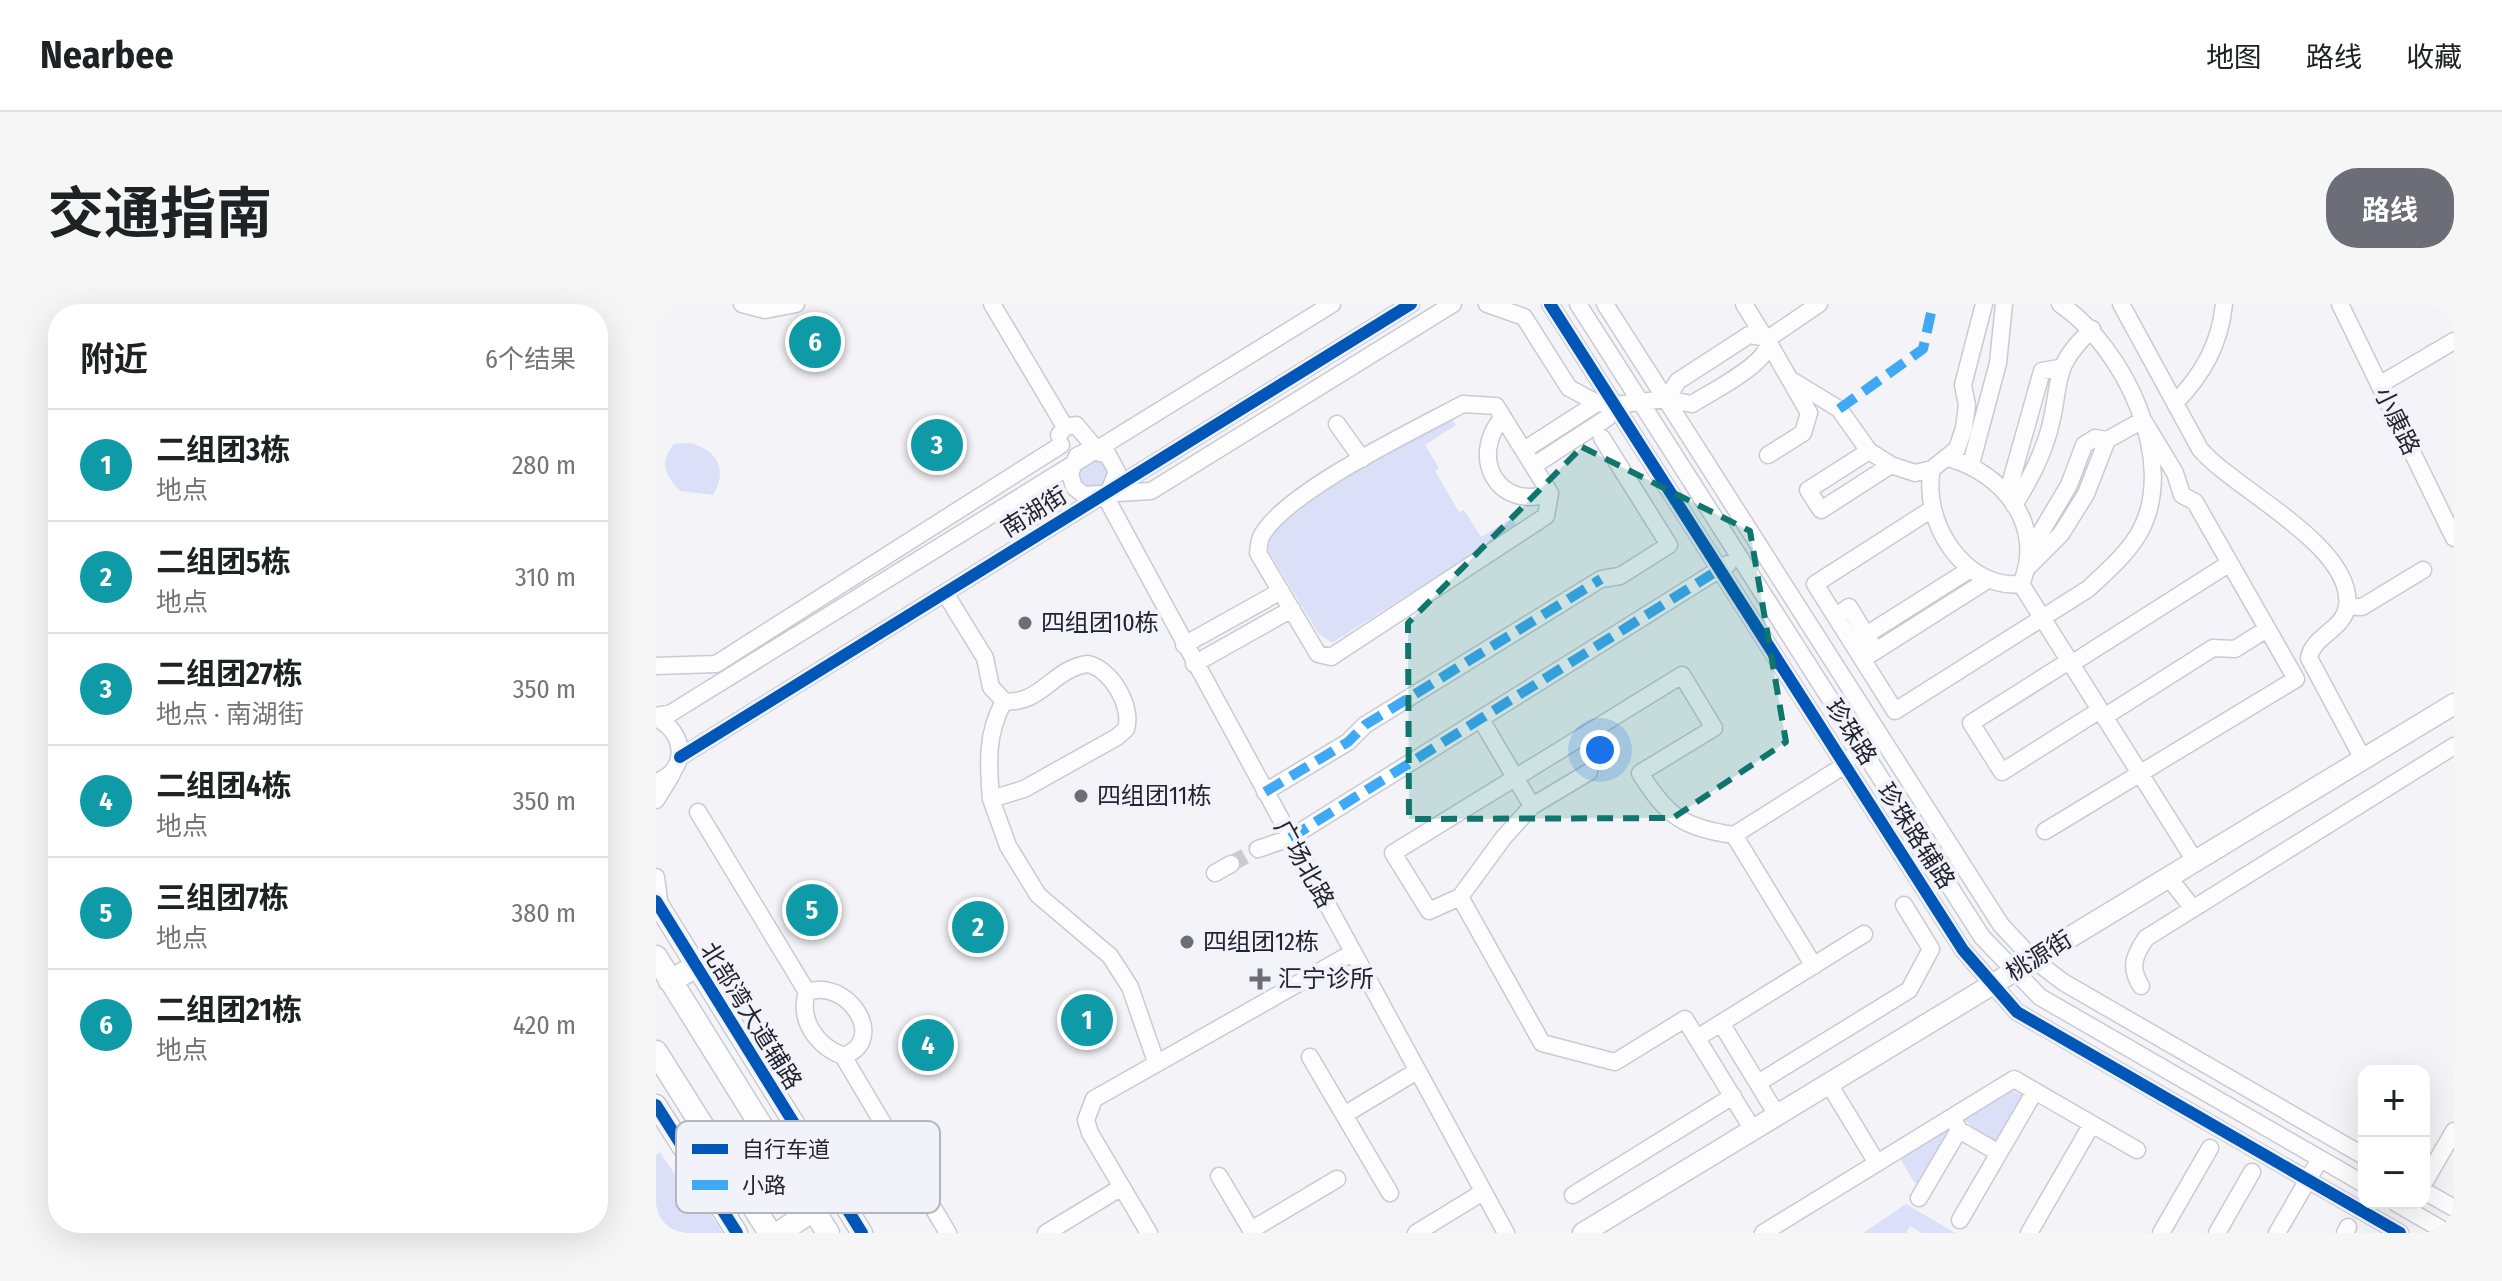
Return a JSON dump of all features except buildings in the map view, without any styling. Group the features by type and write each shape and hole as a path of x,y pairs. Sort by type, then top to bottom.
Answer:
{"highway":[{"path":"656,957 757,1121"},
{"path":"670,981 695,967"},
{"path":"656,1052 699,1121"},
{"path":"757,1213 770,1233"},
{"path":"779,1233 809,1213"},
{"path":"815,1213 828,1233"}],"main road":[{"name":"桃源街","path":"1583,1233 2454,704"},
{"name":"北部湾大道辅路","path":"658,905 792,1121"},
{"path":"656,1105 676,1137"},
{"path":"724,1213 737,1233"},
{"name":"北部湾大道辅路","path":"849,1213 862,1233"}],"street":[{"path":"742,304 765,310 786,309 796,304"},
{"path":"992,304 1065,427"},
{"name":"南湖街","path":"656,717 671,713 1332,304"},
{"name":"南湖街","path":"656,782 677,764 945,593 1411,304"},
{"path":"1104,494 1114,485 1117,472 1108,455 1097,450 1076,425 1065,427 1058,437 1071,466 1071,481 1079,492 1091,497 1151,491 1453,304"},
{"path":"1487,304 1524,317 1569,388 1597,403 1615,405 1666,399 1692,404 1763,358 1768,339 1819,304"},
{"name":"珍珠路辅路","path":"1550,304 1963,950 1991,985 2017,1012 2400,1233"},
{"name":"珍珠路","path":"1578,304 1982,937 2013,972 2040,997 2358,1181"},
{"name":"珍珠路辅路","path":"1605,304 2001,925 2033,959 2063,982 2358,1153"},
{"path":"1744,304 1805,401 1808,423 1803,433 1768,455"},
{"path":"1793,381 1839,409 1869,451 1891,465 1915,473 1932,469 1957,449 1964,428 1967,405 1963,385 1984,304"},
{"path":"1971,464 1998,363 2004,304"},
{"path":"2045,831 2296,679 2195,502 2182,495 2175,473 2092,329 2060,304"},
{"path":"2121,304 2200,449 2214,466 2284,513 2316,543 2335,568 2347,606 2341,621 2311,647 2309,658 2363,759"},
{"path":"2175,403 2206,365 2216,343 2224,304"},
{"name":"小康路","path":"2340,304 2454,538"},
{"path":"1617,322 1628,383"},
{"path":"2010,500 2042,371 2059,368 2074,346 2092,329"},
{"path":"1666,399 1678,381 1749,335 1768,339"},
{"path":"2379,385 2454,341"},
{"path":"1524,450 1597,403"},
{"path":"1463,404 1496,406 1524,450 1550,493 1546,516 1331,657 1318,654 1258,553 1261,536 1287,507 1362,459 1463,404"},
{"path":"1533,466 1607,418 1615,405"},
{"path":"1503,417 1491,431 1487,464 1498,482 1515,496 1531,500 1550,493"},
{"path":"2030,557 2061,534 2086,494 2107,440 2143,420"},
{"path":"1836,616 1849,607 1866,635 1870,655 1895,711 2043,619 2116,563 2139,533 2152,493 2154,458 2143,420"},
{"path":"1337,424 1362,459"},
{"path":"1265,792 1348,742 1365,725 1601,579 1620,576 1669,545 1602,438"},
{"path":"656,666 716,664 1061,445"},
{"path":"1869,451 1808,490 1821,510 1891,465"},
{"path":"1948,458 1971,464 2010,500 2027,532 2030,557 2021,584"},
{"path":"1932,469 1928,486 1932,509 1954,552 1969,570 1986,581 2003,586 2021,584"},
{"name":"广场北路","path":"1104,494 1506,1233"},
{"path":"1870,655 1836,616 1815,584 1932,509"},
{"path":"1258,849 1290,838 1739,556"},
{"path":"2230,563 1971,723 2002,772 2213,648 2235,649 2267,629"},
{"path":"1866,635 1969,570"},
{"path":"2347,606 2362,607 2423,570"},
{"path":"1870,655 1986,581"},
{"path":"2021,584 2195,861"},
{"path":"1184,645 1281,591"},
{"path":"945,593 985,658 991,687 1004,701 1029,700 1054,678 1077,665 1088,664 1107,674 1129,719 1126,729 1117,737 1024,789 991,799"},
{"path":"1194,664 1292,609"},
{"path":"1589,772 1532,806 1504,837 1460,897 1429,911 1393,853 1682,675 1714,728 1640,773 1670,815 1706,831 1734,835 1845,765 1873,724"},
{"path":"1004,701 993,722 988,752 991,799 1008,846 1038,895 1110,956 1130,987 1156,1062"},
{"path":"656,717 669,724 677,734 677,764 656,800"},
{"path":"1486,728 1532,806"},
{"path":"2141,986 2133,973 2135,955 2146,938 2454,746"},
{"path":"1891,794 1893,840"},
{"path":"698,812 807,992 805,1017 814,1035 829,1051 843,1056 855,1052 863,1044 864,1029 858,1013 834,990 821,987 807,992"},
{"path":"1734,835 1814,966"},
{"path":"1215,873 1231,864"},
{"path":"656,877 658,905"},
{"path":"2168,877 2192,907"},
{"path":"1460,897 1542,1043 1615,1062 1685,1019 1753,1130"},
{"path":"1758,1083 1909,990 1931,949 1904,905"},
{"path":"1697,1038 1864,934"},
{"path":"1149,1233 1090,1133 1088,1109 1102,1092 1352,953"},
{"path":"1721,1023 1777,1115"},
{"path":"843,1056 882,1121"},
{"path":"1310,1057 1390,1193"},
{"path":"2207,1065 2240,1113"},
{"path":"1344,1115 1417,1071"},
{"path":"1763,1233 1784,1229 1877,1163 1955,1124 2014,1079 2137,1150"},
{"path":"1829,1084 1877,1163"},
{"path":"1960,1220 2035,1091"},
{"path":"1573,1195 1733,1096"},
{"path":"1955,1124 1999,1153"},
{"path":"1919,1198 1955,1124"},
{"path":"2029,1233 2092,1124"},
{"path":"2430,1173 2454,1131"},
{"path":"2161,1233 2210,1148"},
{"path":"2277,1233 2320,1159"},
{"path":"2217,1233 2252,1172"},
{"path":"1219,1176 1252,1232 1337,1179"},
{"path":"1046,1233 1122,1187"},
{"path":"1416,1233 1483,1192"},
{"path":"2430,1194 2454,1208"},
{"path":"2412,1209 2448,1233"},
{"path":"936,1213 948,1233"}],"highlighted area":[{"path":"1582,447 1750,531 1786,742 1673,818 1409,819 1408,623"}],"shaded area":[{"path":"1450,416 1456,425 1425,445 1439,468 1435,471 1459,512 1464,510 1481,537 1512,518 1517,526 1332,643 1319,634 1265,542 1297,507 1321,489"},
{"path":"690,443 708,451 718,462 720,477 713,495 680,491 668,474 665,463 669,451 674,444"},
{"path":"1093,459 1103,463 1107,473 1103,483 1093,487 1083,483 1079,473 1083,463"},
{"path":"2006,1089 2026,1096 1998,1145 1961,1118"},
{"path":"1950,1125 1953,1131 1921,1186 1914,1182 1900,1158"},
{"path":"660,1152 676,1176 676,1213 710,1213 723,1233 656,1233 656,1155"},
{"path":"1906,1204 1955,1233 1922,1233 1910,1226 1906,1233 1863,1233"}],"tunnel":[{"path":"1231,864 1258,849"}],"marked path":[{"path":"1839,409 1923,349 1933,304"},
{"path":"1290,838 1720,569"},
{"path":"1265,792 1348,742 1365,725 1601,579"}],"cycle path":[{"path":"680,757 1411,304"},
{"path":"1550,304 1963,950 2017,1012 2400,1233"},
{"path":"656,901 793,1121"},
{"path":"656,1105 676,1137"},
{"path":"724,1213 737,1233"},
{"path":"850,1213 862,1233"}],"place":[{"name":"二组团21栋","path":"815,342"},
{"name":"二组团27栋","path":"937,445"},
{"name":"四组团10栋","path":"1025,623"},
{"name":"四组团11栋","path":"1081,796"},
{"name":"三组团7栋","path":"812,910"},
{"name":"二组团5栋","path":"978,927"},
{"name":"四组团12栋","path":"1187,942"},
{"name":"汇宁诊所","path":"1260,979"},
{"name":"二组团3栋","path":"1087,1020"},
{"name":"二组团4栋","path":"928,1045"}]}
